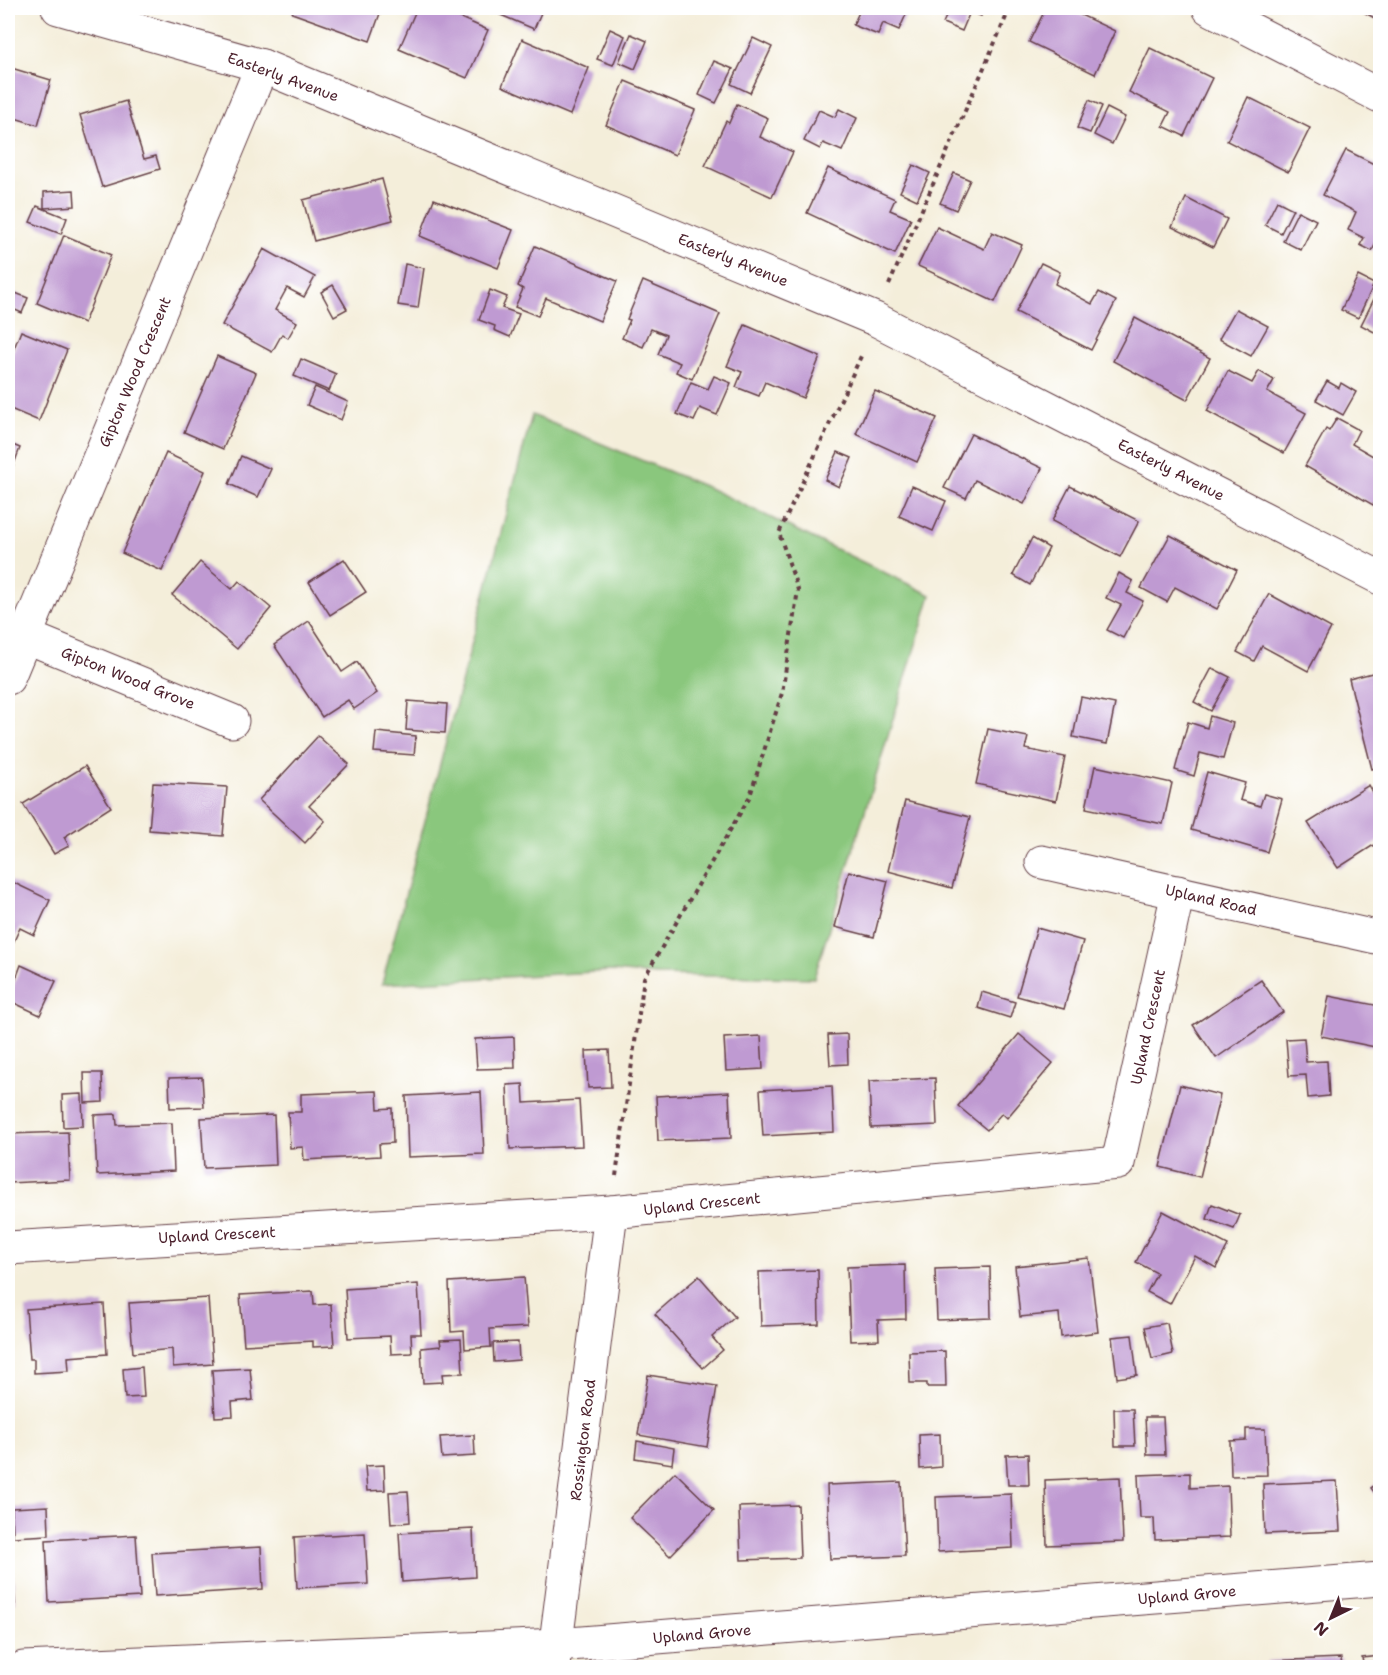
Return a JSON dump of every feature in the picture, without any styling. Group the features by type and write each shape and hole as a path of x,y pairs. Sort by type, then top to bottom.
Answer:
{"street":[{"name":"Easterly Avenue","path":"58,8 262,66 875,319 1380,578"},
{"path":"1209,8 1380,96"},
{"name":"Gipton Wood Crescent","path":"8,678 262,66"},
{"name":"Gipton Wood Grove","path":"25,636 232,720"},
{"name":"Upland Road","path":"1042,862 1380,938"},
{"name":"Upland Crescent","path":"8,1248 611,1212 1118,1163 1178,892"},
{"name":"Rossington Road","path":"555,1657 611,1212"},
{"name":"Upland Grove","path":"23,1668 555,1657 1380,1579"}],"path":[{"path":"611,1212 644,978 750,796 782,693 798,590 779,532 859,362 875,319 1010,8"}],"green space":[{"path":"532,415 711,489 931,595 814,978 656,975 612,971 382,984"}],"building":[{"path":"295,8 382,8 370,41 292,13"},
{"path":"417,8 457,8 454,15 488,30 467,78 399,49"},
{"path":"498,8 543,8 534,29 496,13"},
{"path":"861,8 909,8 899,30 883,23 878,35 853,25"},
{"path":"950,8 984,8 981,16 970,12 962,31 943,23"},
{"path":"1046,8 1066,8 1115,31 1095,74 1029,42"},
{"path":"1356,8 1380,8 1380,21"},
{"path":"610,29 625,36 613,65 597,59"},
{"path":"631,34 647,41 635,69 619,62"},
{"path":"753,38 772,47 750,93 731,84"},
{"path":"522,39 589,68 570,115 502,86"},
{"path":"1150,48 1212,78 1184,136 1163,126 1170,112 1129,92"},
{"path":"714,61 733,69 716,103 699,95"},
{"path":"8,67 51,80 38,125 8,116"},
{"path":"625,81 695,110 675,155 606,125"},
{"path":"1248,97 1310,128 1288,172 1227,141"},
{"path":"1089,100 1102,106 1090,133 1077,128"},
{"path":"126,101 144,159 156,156 160,169 102,187 80,115"},
{"path":"737,104 768,118 760,137 793,152 772,197 705,166 726,121 729,123"},
{"path":"1107,108 1125,117 1112,144 1094,135"},
{"path":"839,109 857,118 842,151 823,143 820,149 804,141 819,110 835,117"},
{"path":"1346,150 1380,167 1380,235 1372,251 1360,245 1364,238 1348,230 1356,212 1323,195"},
{"path":"913,165 930,173 917,200 900,192"},
{"path":"828,168 895,199 890,210 911,219 895,254 807,213"},
{"path":"954,173 970,180 956,210 940,203"},
{"path":"382,179 393,220 314,241 303,200"},
{"path":"74,190 75,206 44,208 44,192"},
{"path":"1186,198 1227,219 1213,247 1172,227"},
{"path":"434,199 513,230 498,268 420,236"},
{"path":"1277,201 1293,209 1281,233 1265,225"},
{"path":"37,206 67,218 61,234 30,222"},
{"path":"1298,211 1316,220 1301,250 1283,241"},
{"path":"937,227 984,249 992,232 1022,245 995,302 918,266"},
{"path":"64,235 111,255 84,323 37,303"},
{"path":"535,246 617,281 600,321 546,298 538,316 515,307 523,289 518,286"},
{"path":"264,249 315,277 304,297 287,288 275,310 297,322 288,338 282,334 272,352 222,325"},
{"path":"1041,263 1060,272 1055,284 1092,304 1099,292 1116,301 1091,350 1016,312"},
{"path":"405,264 424,268 418,308 398,305"},
{"path":"1358,276 1374,284 1358,318 1341,310"},
{"path":"643,281 720,314 692,379 676,372 680,363 658,354 666,335 651,329 643,347 622,338 630,320 627,319"},
{"path":"333,285 347,309 334,316 321,292"},
{"path":"8,290 28,298 22,313 8,307"},
{"path":"490,290 507,297 502,308 519,314 510,337 494,330 495,326 479,320"},
{"path":"1374,299 1380,302 1378,334 1361,325"},
{"path":"1236,309 1268,326 1251,356 1219,339"},
{"path":"1135,318 1210,358 1187,400 1113,361"},
{"path":"745,325 820,357 803,398 765,382 759,396 736,387 742,372 727,366"},
{"path":"21,331 67,350 39,421 8,408 8,363"},
{"path":"217,356 256,373 223,449 184,432"},
{"path":"301,359 336,374 329,391 294,376"},
{"path":"1228,371 1252,383 1259,371 1274,380 1267,392 1306,413 1284,453 1207,411"},
{"path":"714,376 731,383 717,415 700,408 694,421 677,414 691,382 708,389"},
{"path":"1327,381 1339,388 1341,383 1356,392 1343,415 1316,400"},
{"path":"315,387 348,402 341,420 307,405"},
{"path":"875,391 937,418 917,462 856,434"},
{"path":"1337,418 1359,430 1352,444 1380,460 1380,509 1305,466 1326,429 1329,431"},
{"path":"971,434 1042,468 1024,504 975,480 966,498 944,488"},
{"path":"8,443 20,448 8,480"},
{"path":"838,452 852,458 839,487 825,480"},
{"path":"166,453 205,471 162,571 122,553"},
{"path":"241,456 271,469 258,497 229,484"},
{"path":"912,486 946,501 933,531 899,516"},
{"path":"1070,486 1139,521 1120,557 1052,521"},
{"path":"1170,535 1237,570 1217,609 1175,587 1167,602 1141,588"},
{"path":"1032,538 1049,548 1030,585 1013,575"},
{"path":"344,559 366,592 330,615 309,582"},
{"path":"200,562 232,589 239,581 271,608 237,649 172,595"},
{"path":"1119,573 1133,581 1127,593 1143,601 1123,638 1107,630 1121,605 1106,598"},
{"path":"1269,594 1331,628 1308,671 1262,646 1254,661 1237,652"},
{"path":"309,621 342,672 357,662 377,693 354,709 348,700 322,717 274,645"},
{"path":"1212,668 1230,677 1211,711 1194,702"},
{"path":"1380,671 1380,767 1372,769 1349,679"},
{"path":"1081,697 1115,704 1107,744 1073,737"},
{"path":"408,701 447,704 445,733 406,730"},
{"path":"1210,716 1233,723 1223,759 1200,753 1194,776 1175,770 1188,722 1207,728"},
{"path":"988,729 1028,737 1025,749 1065,757 1056,801 976,784"},
{"path":"376,732 416,736 414,755 374,752"},
{"path":"318,736 349,764 309,806 325,821 305,843 259,800"},
{"path":"85,766 111,807 64,837 69,846 54,854 23,804"},
{"path":"1095,766 1172,783 1163,824 1086,808"},
{"path":"1207,772 1245,783 1240,800 1260,806 1264,794 1282,799 1267,852 1191,830"},
{"path":"153,783 227,787 223,836 149,830"},
{"path":"1369,785 1374,794 1380,790 1380,841 1338,868 1308,823"},
{"path":"905,801 970,817 952,888 888,871"},
{"path":"849,871 888,881 874,937 835,927"},
{"path":"8,880 50,900 34,935 20,928 8,954"},
{"path":"1037,928 1083,941 1064,1009 1017,996"},
{"path":"21,965 56,981 40,1015 8,1000"},
{"path":"1261,980 1283,1012 1216,1058 1193,1025"},
{"path":"982,992 1015,1002 1010,1018 978,1008"},
{"path":"1329,996 1380,1006 1380,1048 1321,1036"},
{"path":"847,1034 848,1064 830,1065 828,1035"},
{"path":"1019,1034 1053,1063 1007,1118 1002,1113 987,1130 958,1106"},
{"path":"761,1036 763,1069 726,1071 724,1038"},
{"path":"514,1037 515,1068 477,1069 475,1039"},
{"path":"1304,1038 1306,1062 1327,1061 1329,1096 1308,1098 1306,1075 1289,1076 1286,1039"},
{"path":"609,1050 611,1087 588,1088 586,1051"},
{"path":"84,1073 102,1073 103,1102 85,1103"},
{"path":"202,1077 204,1107 170,1108 169,1078"},
{"path":"935,1078 937,1125 871,1128 869,1081"},
{"path":"523,1084 524,1103 579,1100 582,1146 510,1149 507,1085"},
{"path":"1180,1085 1220,1095 1200,1177 1160,1167"},
{"path":"832,1086 834,1132 763,1136 760,1090"},
{"path":"377,1091 378,1109 392,1108 393,1143 379,1144 380,1156 304,1160 303,1147 290,1148 288,1112 301,1112 301,1094"},
{"path":"481,1092 484,1154 408,1157 406,1096"},
{"path":"729,1092 731,1138 658,1141 656,1096"},
{"path":"82,1094 83,1126 63,1127 62,1095"},
{"path":"116,1114 117,1125 172,1123 174,1171 97,1175 94,1115"},
{"path":"274,1115 276,1165 204,1168 201,1118"},
{"path":"68,1132 70,1180 8,1183 8,1134"},
{"path":"1212,1204 1240,1215 1234,1229 1207,1219"},
{"path":"1163,1211 1228,1245 1216,1268 1195,1256 1170,1304 1147,1292 1157,1273 1136,1262"},
{"path":"1089,1258 1098,1332 1061,1337 1059,1313 1020,1317 1015,1266"},
{"path":"905,1265 906,1319 878,1320 879,1340 850,1341 847,1267"},
{"path":"990,1267 991,1318 937,1320 935,1269"},
{"path":"818,1270 819,1324 761,1326 759,1272"},
{"path":"699,1276 735,1317 712,1337 723,1350 703,1368 655,1314"},
{"path":"524,1277 528,1327 490,1329 491,1347 465,1349 464,1331 451,1332 449,1282"},
{"path":"418,1284 421,1334 411,1334 412,1353 391,1354 390,1336 348,1338 345,1289"},
{"path":"313,1291 314,1305 331,1304 334,1346 313,1347 313,1341 244,1345 240,1295"},
{"path":"208,1298 213,1364 173,1367 172,1349 133,1353 129,1303"},
{"path":"104,1304 107,1354 68,1357 69,1371 34,1373 34,1359 30,1359 26,1309"},
{"path":"1167,1323 1173,1354 1152,1359 1145,1327"},
{"path":"1132,1335 1137,1375 1117,1378 1112,1337"},
{"path":"461,1339 463,1373 442,1374 443,1382 423,1383 421,1348 441,1346 440,1340"},
{"path":"518,1342 519,1360 494,1362 493,1343"},
{"path":"945,1351 946,1387 927,1387 927,1383 910,1383 909,1352"},
{"path":"142,1367 144,1397 125,1398 123,1369"},
{"path":"250,1368 253,1400 232,1402 233,1416 215,1417 212,1370"},
{"path":"648,1375 717,1386 707,1447 638,1435"},
{"path":"1114,1409 1133,1409 1135,1446 1115,1446"},
{"path":"1145,1417 1163,1417 1165,1455 1147,1455"},
{"path":"1246,1429 1265,1429 1267,1475 1231,1476 1230,1441 1246,1440"},
{"path":"940,1434 941,1467 920,1469 919,1435"},
{"path":"474,1435 475,1456 442,1458 440,1437"},
{"path":"637,1441 674,1448 672,1464 635,1458"},
{"path":"1028,1454 1029,1485 1008,1485 1006,1455"},
{"path":"384,1465 385,1490 367,1491 365,1466"},
{"path":"675,1472 714,1510 670,1556 630,1518"},
{"path":"1190,1473 1190,1488 1228,1486 1230,1537 1155,1540 1154,1518 1140,1518 1138,1475"},
{"path":"1120,1477 1123,1542 1047,1545 1045,1480"},
{"path":"1337,1481 1340,1531 1265,1534 1263,1484"},
{"path":"1380,1481 1380,1500 1371,1488"},
{"path":"901,1482 905,1556 830,1559 827,1485"},
{"path":"408,1491 410,1522 391,1524 389,1492"},
{"path":"1011,1494 1013,1548 938,1552 936,1497"},
{"path":"798,1505 800,1558 741,1560 739,1507"},
{"path":"48,1506 49,1535 13,1537 12,1508"},
{"path":"473,1529 475,1577 402,1582 399,1533"},
{"path":"365,1533 368,1584 297,1588 294,1537"},
{"path":"136,1535 140,1597 49,1602 46,1540"},
{"path":"261,1547 263,1589 155,1596 152,1553"},
{"path":"8,1561 12,1561 15,1604 8,1604"},
{"path":"1380,1656 1380,1668 1364,1668 1362,1658"},
{"path":"1341,1658 1342,1668 1267,1668 1267,1661"}]}
